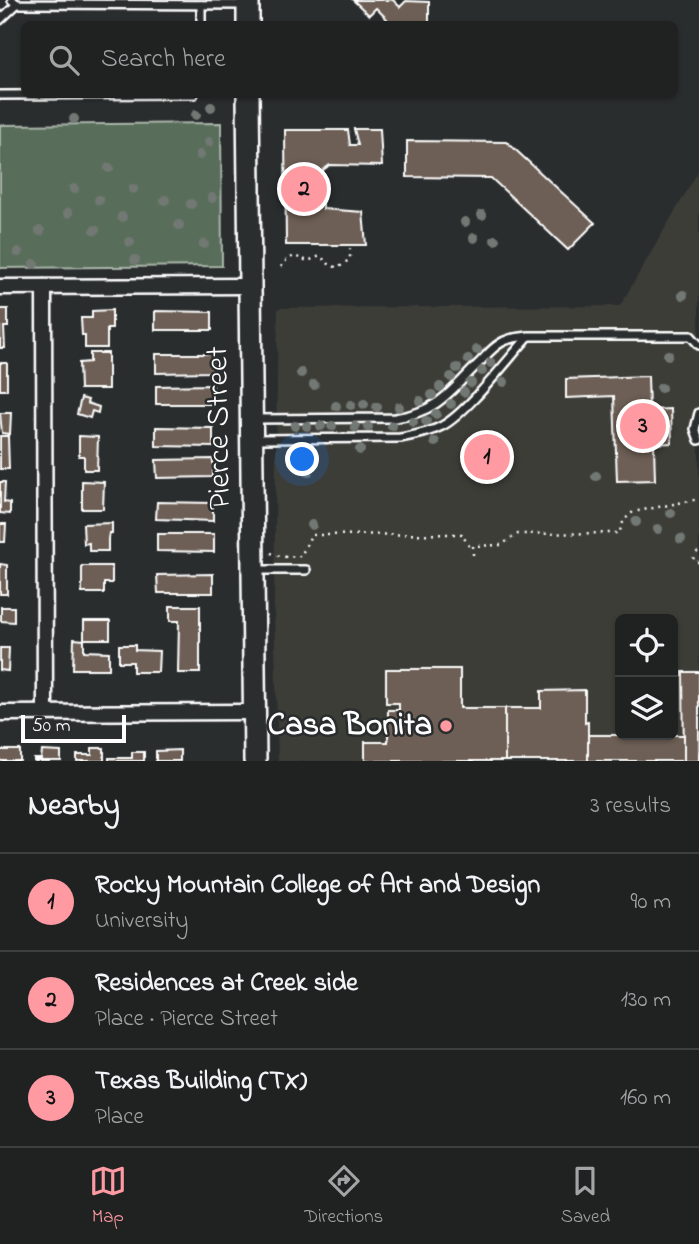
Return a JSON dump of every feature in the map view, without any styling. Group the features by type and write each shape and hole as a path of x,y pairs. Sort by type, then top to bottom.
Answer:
{"street":[{"name":"Pierce Street","path":"248,98 255,761"},
{"path":"0,287 250,286"},
{"path":"44,287 45,713"},
{"path":"0,713 253,712"}],"lane":[{"path":"0,20 14,2 192,2 248,10"},
{"path":"201,5 201,21"},
{"path":"0,95 21,95"},
{"path":"251,429 400,438 422,434 444,425 466,407 529,336"},
{"path":"251,429 413,415 439,404 488,353 506,340 529,336 691,336 699,345"},
{"path":"699,413 695,429 699,440"},
{"path":"252,570 306,570"}],"path":[{"path":"281,267 294,256 308,261 320,256 338,268 350,260 350,245"},
{"path":"271,553 282,557 301,556 311,535 462,534 468,545 473,546 501,545 518,534 620,533 624,520 633,512 699,499"},
{"path":"473,546 473,555"},
{"path":"693,559 699,549"}],"shaded area":[{"path":"699,170 699,761 278,761 274,606 278,308 620,306"}],"green space":[{"path":"221,123 222,266 0,268 0,125"}],"building":[{"path":"353,0 393,0 400,7 406,1 429,2 429,21 387,21 376,8 369,15"},
{"path":"354,129 380,129 382,166 330,165 323,170 323,209 363,212 366,245 286,245 285,130 348,130 350,145 358,145"},
{"path":"407,141 507,142 595,223 568,250 491,178 407,177"},
{"path":"0,309 8,309 8,327 4,327 5,348 0,348"},
{"path":"112,310 112,329 107,329 107,348 85,348 81,318 92,318 92,311"},
{"path":"155,311 212,312 212,330 155,330"},
{"path":"90,353 108,353 108,389 80,389 79,363 90,362"},
{"path":"156,354 212,354 212,372 156,373"},
{"path":"0,363 7,363 7,390 0,390"},
{"path":"648,376 649,410 671,409 672,443 654,444 655,480 617,481 614,396 566,398 566,379"},
{"path":"213,385 213,404 156,404 156,386"},
{"path":"81,398 99,407 98,413 92,411 90,418 77,414"},
{"path":"0,413 11,413 10,434 2,433"},
{"path":"156,427 213,428 213,447 156,446"},
{"path":"0,436 8,436 9,469 0,469"},
{"path":"79,436 98,437 97,470 84,470 84,456 79,456"},
{"path":"213,459 213,477 157,478 156,460"},
{"path":"82,481 104,482 103,509 82,509"},
{"path":"0,482 5,482 4,502 10,503 10,514 0,513"},
{"path":"157,502 213,503 213,521 156,519"},
{"path":"112,523 108,551 89,551 89,543 84,544 83,524"},
{"path":"0,524 6,524 5,542 0,542"},
{"path":"157,534 214,534 214,552 157,551"},
{"path":"0,564 7,565 7,594 0,594"},
{"path":"82,566 112,566 112,583 104,583 104,593 82,593"},
{"path":"213,574 213,593 158,593 157,575"},
{"path":"170,606 200,606 200,673 178,673 179,621 170,621"},
{"path":"1,607 14,607 14,622 1,621"},
{"path":"84,621 110,621 110,639 84,639"},
{"path":"74,639 84,640 84,651 109,652 109,669 73,669"},
{"path":"119,645 135,645 135,650 159,651 158,672 133,672 133,662 119,662"},
{"path":"0,648 9,648 8,671 0,670"},
{"name":"Casa Bonita","path":"386,669 460,669 460,708 505,708 505,761 365,761 365,742 388,742 388,710 399,710 399,703 386,703"},
{"path":"683,672 699,672 699,761 684,761"},
{"path":"585,690 588,761 505,761 505,708 541,708 541,691"},
{"path":"588,735 615,735 615,740 678,740 678,735 684,735 684,761 588,761"},
{"path":"92,748 104,748 104,761 77,761 77,755 92,755"},
{"path":"0,750 20,750 20,761 0,761"},
{"path":"180,750 180,761 156,761 156,751"},
{"path":"42,751 61,752 61,761 34,761 41,759"},
{"path":"132,752 144,752 144,761 109,761 109,758 132,758"}],"place":[{"name":"Residences at Creek side","path":"304,189"},
{"name":"Texas Building (TX)","path":"643,426"},
{"name":"Rocky Mountain College of Art and Design","path":"487,457"},
{"name":"Casa Bonita","path":"446,726"}]}
